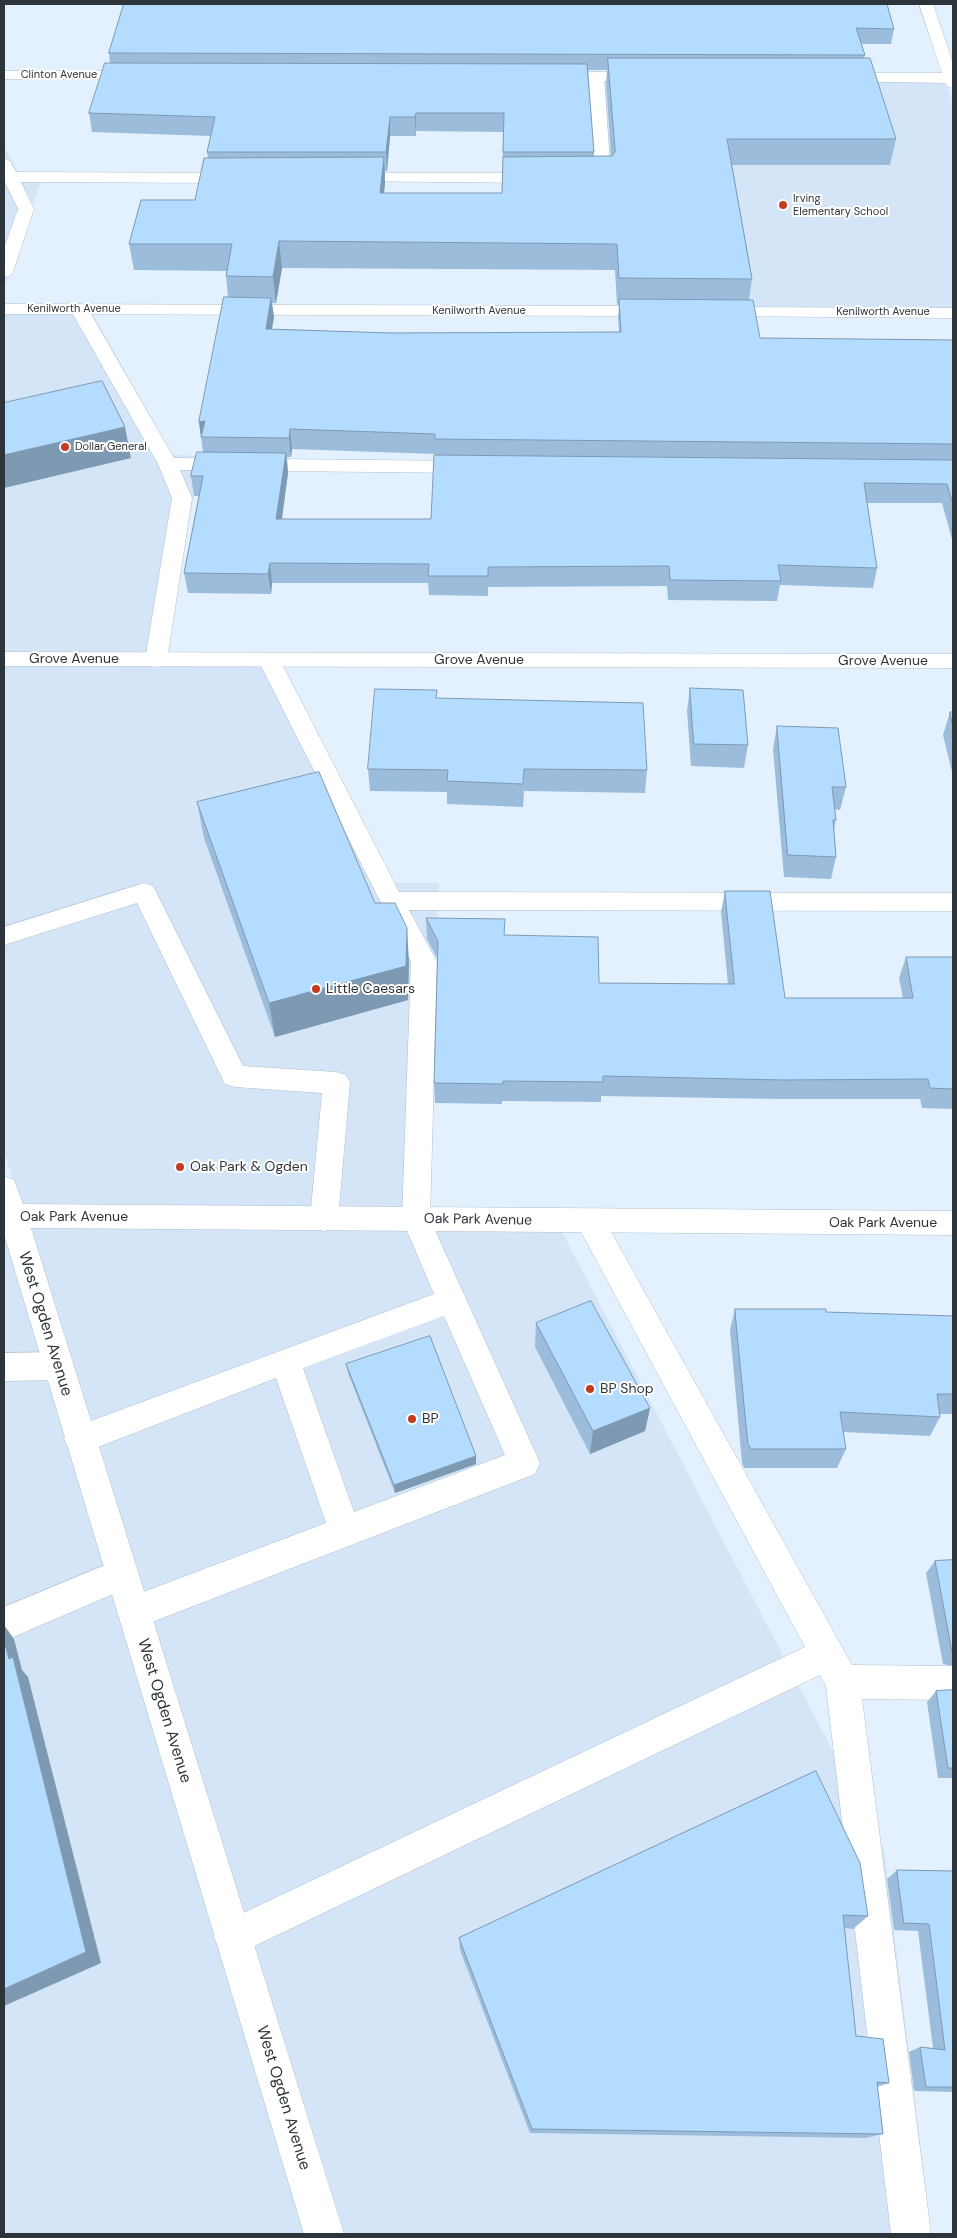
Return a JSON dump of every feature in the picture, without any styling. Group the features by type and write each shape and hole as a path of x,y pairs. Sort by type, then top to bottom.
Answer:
{"street":[{"path":"823,78 952,80 926,4"},
{"name":"Clinton Avenue","path":"4,75 152,75"},
{"path":"537,77 655,77"},
{"path":"574,178 603,178 596,77"},
{"path":"4,272 26,209 8,170 248,178"},
{"path":"327,178 554,178"},
{"name":"Kenilworth Avenue","path":"4,309 674,312"},
{"path":"78,309 168,464 182,498 156,660"},
{"name":"Kenilworth Avenue","path":"704,312 953,313"},
{"path":"168,464 486,467"},
{"name":"Grove Avenue","path":"4,659 953,661"},
{"path":"134,1612 524,1463 416,1219 424,962 268,660"},
{"path":"4,936 144,892 235,1076 336,1083 324,1219"},
{"path":"391,901 953,902"},
{"name":"Oak Park Avenue","path":"7,1207 324,1219 953,1223"},
{"name":"West Ogden Avenue","path":"7,1207 134,1612 324,2234"},
{"path":"590,1221 835,1668 911,2234"},
{"path":"80,1439 285,1361 453,1300"},
{"path":"285,1361 345,1531"},
{"path":"4,1367 58,1366"},
{"path":"4,1624 122,1574"},
{"path":"234,1937 835,1668 953,1683"}],"shaded area":[{"name":"Irving Elementary School","path":"601,80 946,82 953,104 953,308 623,307"},
{"path":"4,146 20,176 43,176 4,288"},
{"path":"4,306 89,307 172,455 202,456 162,656 271,655 389,883 439,883 428,1207 22,1209 4,1152"},
{"path":"4,1223 309,2234 4,2234"},
{"path":"29,1226 560,1228 884,1849 931,2234 345,2234"}],"building":[{"path":"124,4 887,4 894,29 856,28 865,55 109,53"},
{"path":"608,58 870,58 896,139 727,139 752,279 619,278 617,244 279,241 273,277 226,276 232,244 129,244 141,200 195,200 204,158 384,157 380,193 502,193 503,157 612,156 615,152"},
{"path":"105,63 587,64 594,152 503,152 504,113 416,113 415,117 390,117 386,152 207,152 215,117 89,113"},
{"path":"224,297 271,298 266,329 391,333 621,332 619,299 753,300 760,338 953,340 953,444 435,439 435,434 290,429 289,438 201,437 205,421 199,422"},
{"path":"102,381 125,427 4,455 4,403"},
{"path":"197,452 286,453 276,519 431,519 434,455 953,460 953,504 947,484 864,483 877,568 778,565 781,581 670,580 669,566 488,567 488,576 428,576 429,564 270,563 268,574 184,573 203,476 191,476"},
{"path":"690,688 743,690 748,745 694,744"},
{"path":"375,689 437,690 436,698 643,703 647,770 524,769 523,784 447,781 448,770 368,769"},
{"path":"950,712 953,712 953,726"},
{"path":"777,726 838,728 846,787 832,787 836,820 833,820 836,857 788,855"},
{"path":"319,772 375,903 395,903 407,928 406,966 269,1003 197,802"},
{"path":"725,891 770,891 785,998 913,998 906,957 953,957 953,1089 930,1088 928,1079 783,1080 603,1076 603,1082 503,1081 503,1084 434,1083 438,941 426,918 505,919 504,935 598,937 599,983 734,984"},
{"name":"BP Shop","path":"591,1301 650,1408 593,1431 536,1323"},
{"path":"735,1309 826,1309 826,1312 953,1316 953,1394 937,1394 940,1417 840,1412 846,1449 751,1449 748,1444"},
{"name":"BP","path":"430,1336 476,1456 394,1485 346,1364"},
{"path":"953,1560 953,1653 935,1561"},
{"path":"4,1640 9,1659 13,1657 86,1952 4,1989"},
{"path":"953,1690 953,1768 948,1768 936,1691"},
{"path":"816,1771 860,1863 868,1916 843,1915 856,2036 883,2039 889,2083 877,2082 883,2134 532,2129 459,1938"},
{"path":"897,1870 953,1871 953,2087 926,2087 920,2047 945,2050 929,1924 904,1923"}],"place":[{"name":"Irving Elementary School","path":"783,205"},
{"name":"Dollar General","path":"65,447"},
{"name":"Little Caesars","path":"316,989"},
{"name":"Oak Park & Ogden","path":"180,1167"},
{"name":"BP Shop","path":"590,1389"},
{"name":"BP","path":"412,1419"}]}
